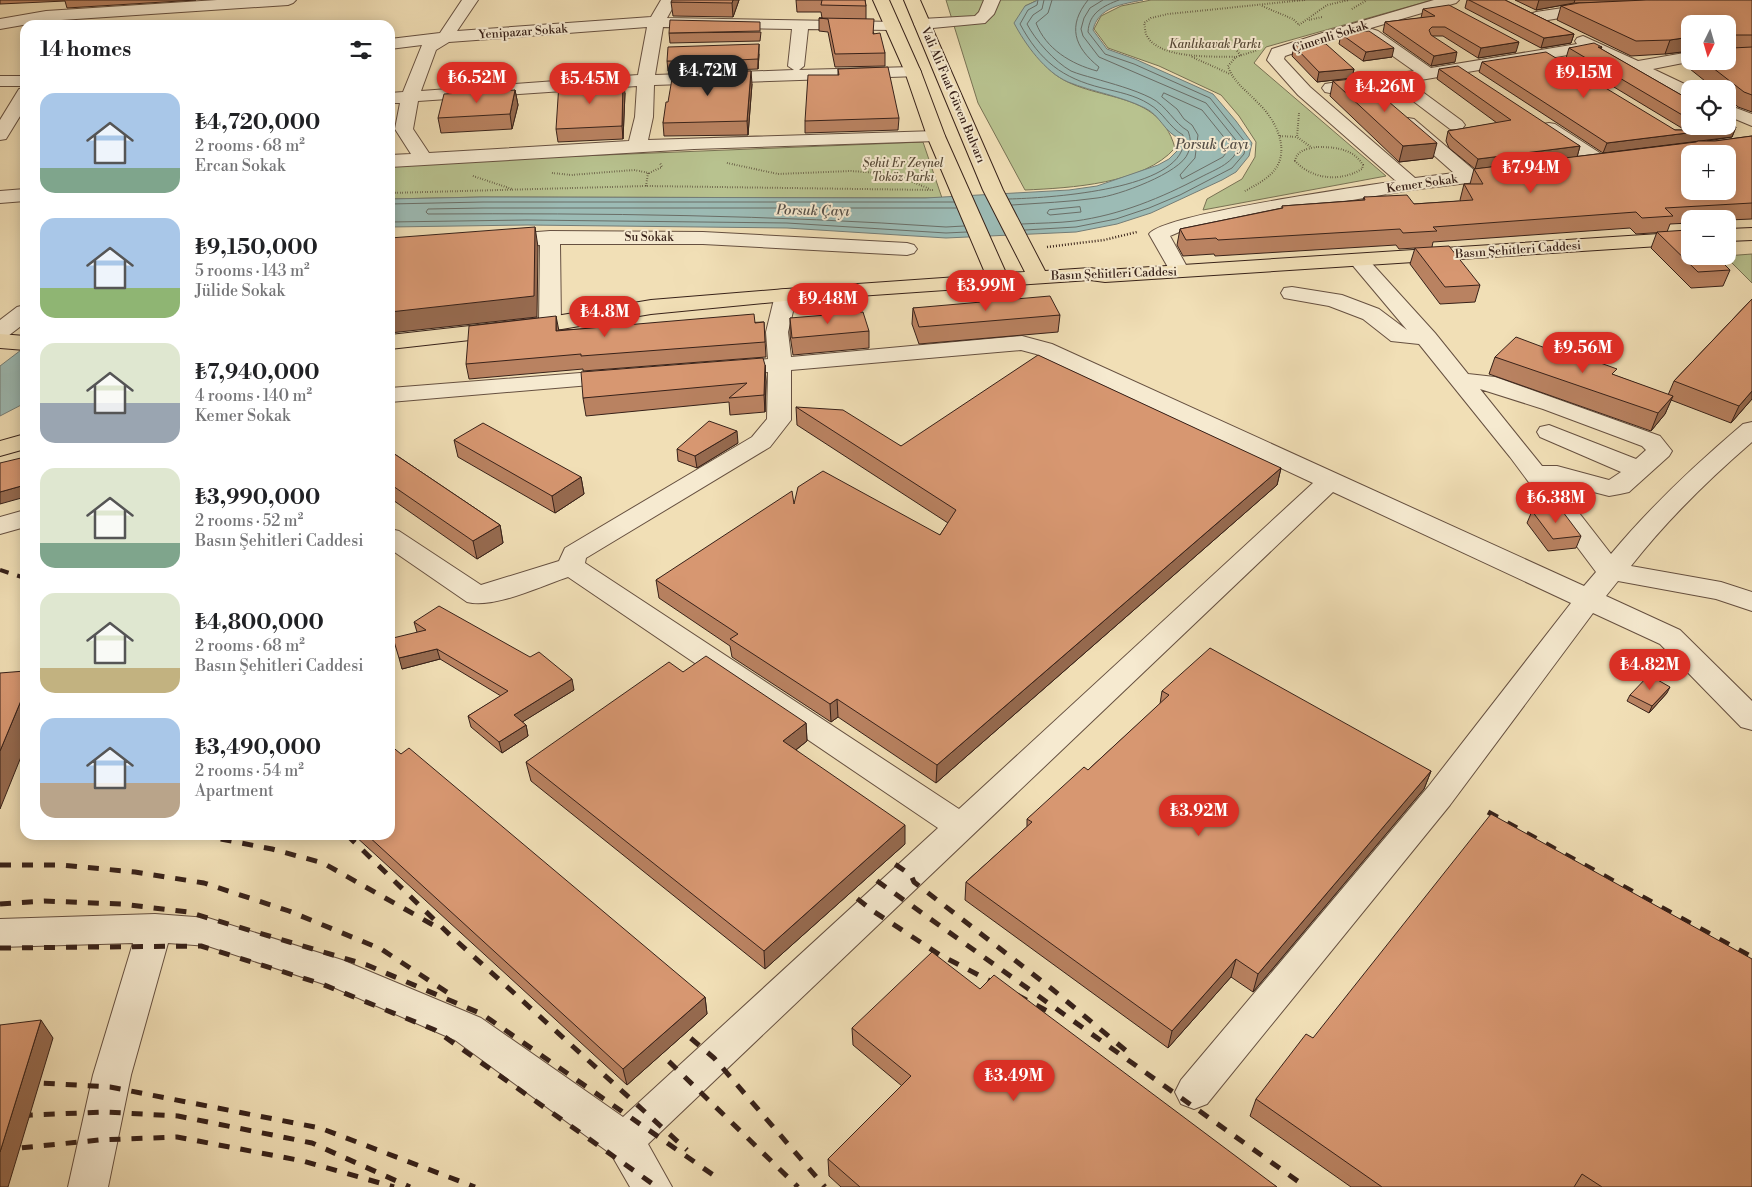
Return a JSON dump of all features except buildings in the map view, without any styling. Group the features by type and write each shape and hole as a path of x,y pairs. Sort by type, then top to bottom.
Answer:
{"main road":[{"name":"Vali Ali Fuat Güven Bulvarı","path":"881,0 913,72 936,136 959,191 998,279"},
{"name":"Vali Ali Fuat Güven Bulvarı","path":"912,0 993,190 1038,277"},
{"path":"1736,235 1752,234"},
{"name":"Basın Şehitleri Caddesi","path":"395,341 550,324 651,307 786,295 998,279 1090,274 1105,276 1359,261 1681,239"},
{"path":"1090,274 1102,270 1250,261 1284,265"},
{"path":"0,342 20,343"},
{"path":"0,449 20,443"}],"street":[{"path":"46,16 58,0"},
{"path":"23,20 46,16 76,20 179,8 246,7 288,0"},
{"path":"423,159 404,129 410,97 429,47 445,37 470,0"},
{"path":"637,146 644,117 646,80 656,22 669,0"},
{"path":"922,24 979,20 986,14 992,0"},
{"path":"1614,7 1528,14 1681,88"},
{"path":"175,20 179,8"},
{"name":"Çimenli Sokak","path":"1411,184 1304,91 1275,60 1278,53 1341,32 1456,8"},
{"path":"683,11 719,27 751,18 892,25"},
{"path":"794,19 796,66"},
{"path":"0,24 20,21"},
{"name":"Yenipazar Sokak","path":"395,43 445,37 656,22 719,27"},
{"path":"1372,34 1427,73"},
{"path":"1521,45 1571,69"},
{"path":"1304,91 1362,85 1427,73 1464,63 1594,46"},
{"path":"651,50 670,50"},
{"path":"1635,67 1681,59"},
{"path":"1464,63 1483,84"},
{"path":"395,98 646,80 913,72"},
{"path":"1393,78 1456,126"},
{"path":"0,81 20,81"},
{"path":"1362,85 1377,97"},
{"path":"8,124 20,102"},
{"path":"1392,110 1471,178"},
{"path":"1736,114 1752,121"},
{"path":"1533,117 1599,161"},
{"path":"395,161 637,146 936,136"},
{"path":"1569,164 1618,158"},
{"name":"Kemer Sokak","path":"1176,265 1159,234 1177,226 1205,219 1411,184 1530,170"},
{"path":"0,197 20,195"},
{"name":"Su Sokak","path":"482,242 550,238 693,237 777,240 907,249"},
{"path":"550,238 550,324"},
{"path":"1359,261 1427,338 1537,473 1610,571 1721,591 1752,602"},
{"path":"1292,293 1334,300 1371,314 1399,336 1427,338"},
{"path":"571,566 574,554 761,442 780,420 780,365 776,332 786,295"},
{"path":"0,332 20,316"},
{"path":"702,371 1022,343 1044,349 1670,637 1752,719"},
{"path":"395,395 644,375"},
{"path":"1461,381 1487,382 1551,404 1651,442 1660,451 1651,461 1637,469 1620,486 1609,488 1556,474 1537,473"},
{"path":"1194,1092 1439,796 1610,571 1725,451 1752,429"},
{"path":"1549,432 1637,469"},
{"path":"625,1141 1331,480"},
{"path":"0,526 20,520"},
{"path":"395,540 477,595 497,591 571,566"},
{"path":"571,566 961,826"},
{"path":"88,1187 112,1075 155,928"},
{"path":"0,933 155,928 208,932 342,974 468,1029 625,1141 652,1187"}],"path":[{"path":"1263,48 1239,56 1189,55 1167,51 1148,38 1144,30 1144,23 1151,18 1168,14 1305,0"},
{"path":"1293,29 1327,5 1349,0"},
{"path":"1261,5 1292,19 1299,25"},
{"path":"1231,43 1239,56"},
{"path":"1189,55 1230,74 1261,104 1276,126 1280,136 1282,154 1274,172 1242,194"},
{"path":"1230,74 1228,66 1239,56"},
{"path":"1297,137 1299,111"},
{"path":"1280,136 1297,137 1312,148 1326,147 1347,151 1361,160 1362,170 1348,176 1338,177 1306,170 1295,161 1296,156 1299,152 1312,148"},
{"path":"721,162 778,174 878,173 910,181 933,190"},
{"path":"646,186 648,173"},
{"path":"395,192 646,186 959,191"},
{"path":"1023,246 1076,244 1122,237 1138,232"}],"green space":[{"path":"946,0 1038,0 1025,6 1036,45 1044,64 1059,77 1077,86 1116,97 1152,113 1166,127 1175,148 1162,160 1126,177 1063,188 1025,190 978,103"},
{"name":"Kanlıkavak Parkı","path":"1151,0 1432,0 1266,47 1254,63 1386,176 1203,210 1207,199 1242,179 1255,157 1256,142 1239,116 1221,95 1159,66 1108,48 1094,29 1101,16 1121,6"},
{"name":"Şehit Er Zeynel Toköz Parkı","path":"923,142 942,198 482,197 395,199 395,167 482,160"},
{"path":"1752,254 1752,283 1734,265 1736,265 1736,255"}],"water":[{"name":"Porsuk Çayı","path":"1038,0 1143,0 1120,5 1106,11 1100,16 1093,30 1107,49 1135,59 1213,94 1252,143 1249,156 1236,172 1151,213 1117,224 1076,232 946,238 787,228 527,225 395,227 395,199 482,197 925,198 1069,190 1097,186 1158,165 1169,159 1178,150 1179,138 1174,136 1150,111 1126,100 1068,82 1051,72 1036,57 1014,23 1025,6"},
{"path":"20,351 20,406 0,416 0,366"}],"railway":[{"path":"0,570 20,576"},
{"path":"1488,812 1752,957"},
{"path":"226,840 272,849 323,863 435,926"},
{"path":"352,840 450,935 687,1150"},
{"path":"877,852 911,875 914,882 1052,989 1130,1054"},
{"path":"0,865 61,865 135,872 204,883 289,911 381,949 456,998"},
{"path":"859,868 1306,1187"},
{"path":"840,885 873,911 940,955 1000,986"},
{"path":"0,904 44,901 121,904 188,912 367,965 482,1014 719,1179"},
{"path":"0,948 201,946 322,984 435,1030 657,1187"},
{"path":"1017,995 1051,1013"},
{"path":"674,1024 714,1058 825,1187"},
{"path":"653,1046 798,1187"},
{"path":"0,1087 40,1083 110,1087 320,1128 475,1187"},
{"path":"0,1119 31,1115 105,1112 178,1116 312,1143 410,1187"},
{"path":"0,1150 99,1140 177,1137 303,1161 394,1187"}]}
